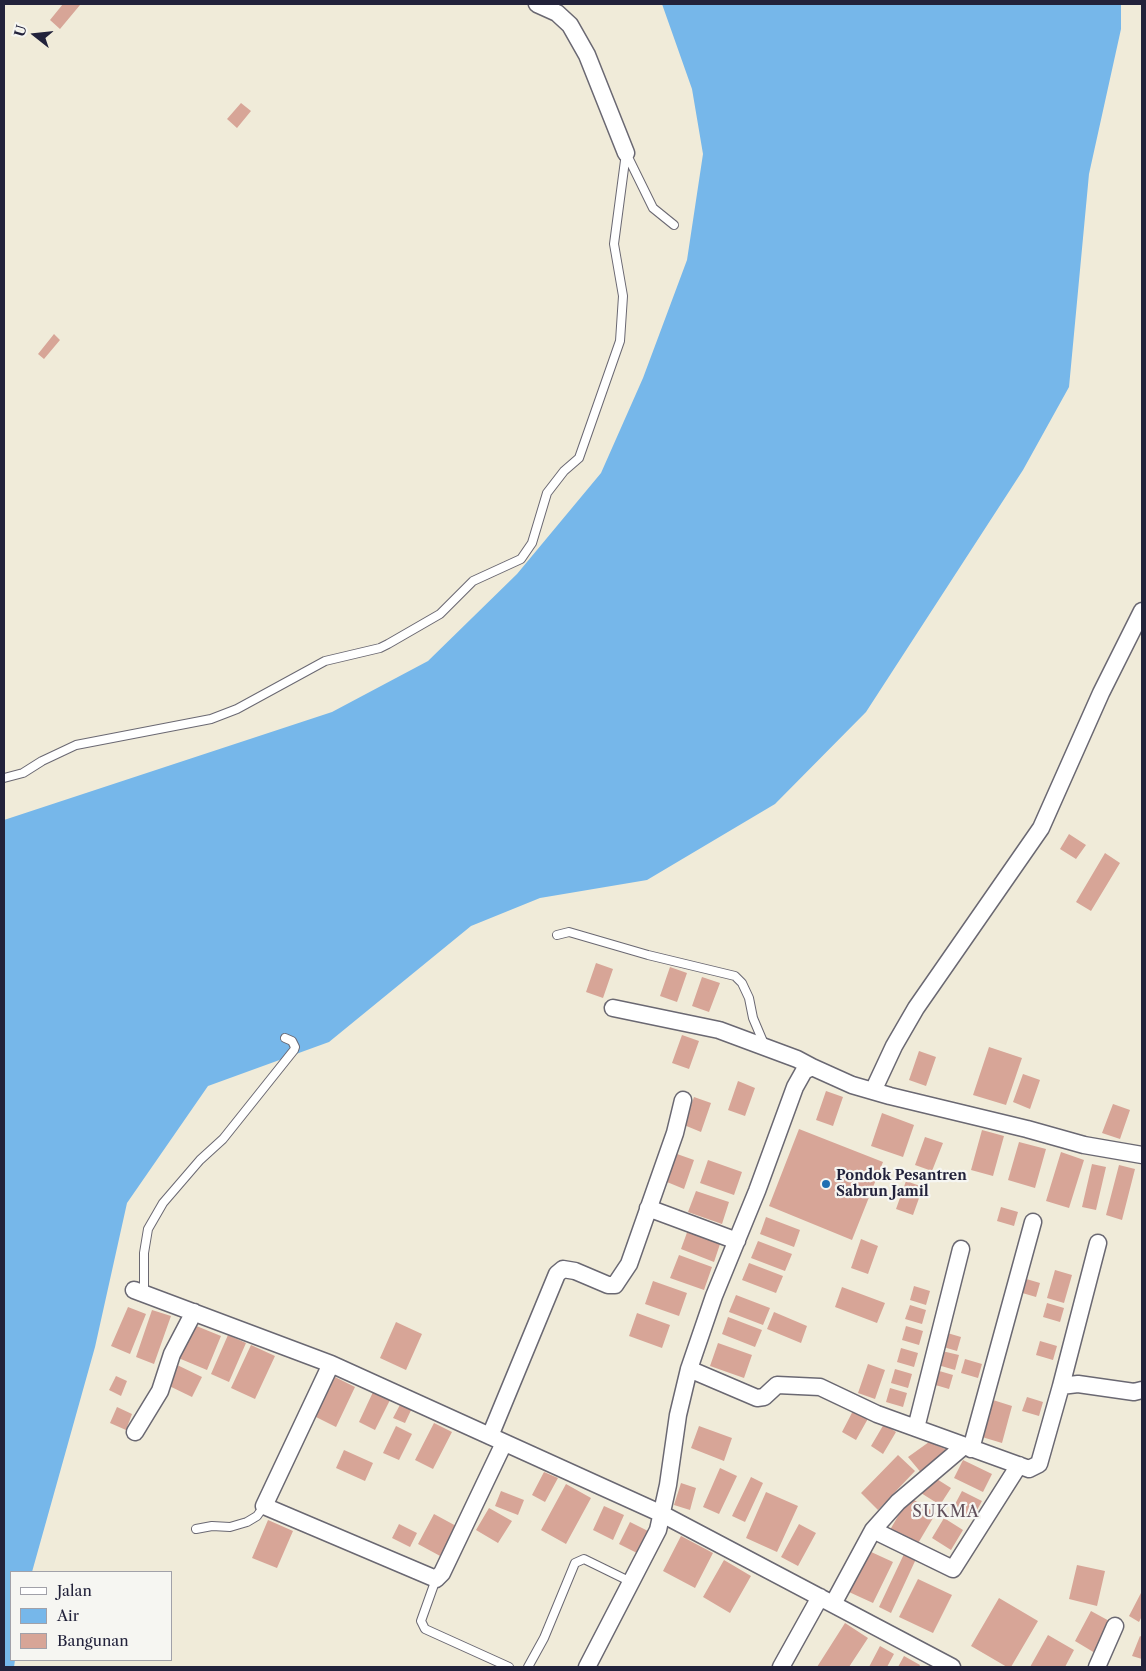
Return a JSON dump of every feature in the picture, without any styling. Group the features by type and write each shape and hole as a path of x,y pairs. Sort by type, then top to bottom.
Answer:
{"street":[{"path":"537,4 557,13 570,25 587,55 626,153"},
{"path":"873,1091 894,1046 916,1008 1041,828 1100,693 1142,611"},
{"path":"613,1008 719,1030 765,1046 873,1091 1084,1145 1142,1155"},
{"path":"587,1667 651,1546 662,1514 678,1415 689,1369 714,1296 737,1241 795,1087 804,1071 812,1067"},
{"path":"331,1364 264,1506 436,1579 442,1573 497,1440 557,1274 563,1270 575,1271 608,1285 615,1285 628,1264 675,1133 683,1100"},
{"path":"648,1208 737,1241"},
{"path":"781,1667 873,1530 898,1502 968,1448 1033,1222"},
{"path":"689,1369 757,1398 764,1398 777,1385 793,1388 820,1387 877,1414 1030,1469 1039,1464 1098,1243"},
{"path":"916,1428 961,1250"},
{"path":"139,1291 331,1364 662,1514 952,1667"},
{"path":"135,1432 160,1392 172,1354 194,1312"},
{"path":"1061,1386 1078,1384 1134,1392 1142,1390"},
{"path":"873,1530 953,1569 1018,1465"},
{"path":"1097,1667 1115,1626"}],"lane":[{"path":"626,153 654,208 674,225"},
{"path":"4,778 23,773 42,760 76,745 211,719 237,709 325,661 380,648 388,644 440,614 473,581 521,559 532,542 548,493 564,471 579,458 620,341 623,296 614,244 626,153"},
{"path":"557,935 569,932 648,955 736,976 749,998 760,1039 765,1046"},
{"path":"139,1291 148,1229 163,1203 200,1160 223,1139 294,1050 295,1047 292,1041 285,1038"},
{"path":"196,1530 212,1526 230,1527 247,1522 257,1516 264,1506"},
{"path":"528,1667 544,1638 575,1563 584,1559 631,1582"},
{"path":"436,1579 421,1621 425,1629 509,1667"}],"water":[{"path":"662,4 1121,4 1121,29 1089,174 1069,387 1023,470 866,712 775,804 647,880 540,898 471,926 329,1042 208,1086 127,1203 95,1347 32,1571 10,1571 10,1661 15,1661 14,1667 4,1667 4,820 332,712 428,661 517,574 601,473 643,378 687,260 703,154 692,89"}],"building":[{"path":"63,4 80,5 60,29 50,20"},
{"path":"241,103 251,111 237,128 227,119"},
{"path":"54,334 60,340 44,359 38,354"},
{"path":"1069,834 1086,845 1076,859 1060,849"},
{"path":"1105,853 1120,863 1091,911 1076,902"},
{"path":"596,963 613,969 603,998 586,992"},
{"path":"670,967 687,973 677,1002 660,996"},
{"path":"702,977 720,983 709,1012 692,1006"},
{"path":"682,1035 699,1041 689,1069 672,1063"},
{"path":"989,1047 1022,1058 1006,1105 973,1095"},
{"path":"919,1051 936,1057 926,1086 909,1080"},
{"path":"1023,1074 1040,1080 1030,1109 1013,1102"},
{"path":"738,1081 755,1088 745,1116 728,1110"},
{"path":"826,1091 843,1097 833,1126 816,1120"},
{"path":"694,1097 711,1103 701,1132 684,1125"},
{"path":"1113,1104 1130,1110 1120,1139 1102,1133"},
{"path":"882,1113 914,1125 903,1157 871,1146"},
{"name":"Pondok Pesantren Sabrun Jamil","path":"799,1129 883,1162 852,1240 769,1206"},
{"path":"982,1130 1004,1136 993,1176 971,1170"},
{"path":"925,1137 943,1143 932,1171 915,1165"},
{"path":"1019,1142 1046,1149 1035,1188 1008,1180"},
{"path":"1061,1152 1084,1160 1069,1208 1046,1201"},
{"path":"677,1154 694,1160 684,1189 667,1182"},
{"path":"708,1160 742,1172 734,1195 700,1183"},
{"path":"1092,1164 1106,1167 1096,1210 1082,1207"},
{"path":"1119,1165 1135,1169 1122,1220 1106,1215"},
{"path":"906,1181 923,1187 913,1215 896,1209"},
{"path":"696,1191 729,1202 722,1224 688,1212"},
{"path":"1001,1207 1018,1212 1014,1226 997,1221"},
{"path":"766,1217 800,1230 794,1247 760,1234"},
{"path":"689,1227 722,1238 714,1262 681,1249"},
{"path":"861,1239 878,1246 868,1274 851,1268"},
{"path":"758,1241 792,1254 785,1271 751,1258"},
{"path":"679,1255 712,1267 704,1290 670,1278"},
{"path":"749,1263 783,1276 776,1293 742,1280"},
{"path":"1055,1270 1072,1275 1064,1303 1047,1298"},
{"path":"1023,1278 1040,1283 1036,1297 1019,1292"},
{"path":"653,1281 687,1293 679,1316 645,1304"},
{"path":"914,1286 930,1291 926,1305 910,1300"},
{"path":"842,1287 885,1303 877,1323 835,1307"},
{"path":"736,1295 770,1308 763,1325 729,1312"},
{"path":"1047,1303 1064,1308 1060,1322 1043,1317"},
{"path":"910,1305 926,1310 922,1324 905,1319"},
{"path":"128,1307 146,1314 130,1354 111,1346"},
{"path":"152,1310 171,1316 154,1364 136,1357"},
{"path":"774,1312 807,1326 801,1343 767,1329"},
{"path":"637,1313 670,1325 662,1348 629,1336"},
{"path":"728,1317 762,1330 755,1347 722,1334"},
{"path":"396,1322 422,1334 406,1370 380,1358"},
{"path":"189,1323 221,1336 207,1370 176,1357"},
{"path":"906,1326 923,1331 919,1345 902,1340"},
{"path":"944,1332 961,1337 957,1351 940,1346"},
{"path":"228,1335 246,1343 229,1382 211,1374"},
{"path":"1040,1341 1057,1346 1053,1360 1036,1355"},
{"path":"718,1343 752,1355 744,1378 710,1366"},
{"path":"251,1345 275,1356 255,1399 231,1388"},
{"path":"901,1348 918,1353 914,1367 897,1362"},
{"path":"942,1351 959,1355 955,1370 938,1365"},
{"path":"965,1359 982,1364 978,1378 961,1373"},
{"path":"171,1362 202,1377 192,1397 161,1382"},
{"path":"868,1364 885,1370 875,1399 858,1393"},
{"path":"895,1369 912,1374 908,1388 891,1383"},
{"path":"936,1370 953,1375 949,1389 932,1384"},
{"path":"331,1375 355,1387 336,1427 312,1415"},
{"path":"116,1376 127,1381 121,1396 109,1390"},
{"path":"890,1388 907,1393 903,1407 886,1402"},
{"path":"373,1392 390,1400 375,1430 359,1422"},
{"path":"1027,1397 1043,1402 1039,1416 1022,1411"},
{"path":"993,1400 1012,1406 1002,1443 982,1437"},
{"path":"402,1401 413,1406 405,1423 393,1418"},
{"path":"117,1407 132,1414 126,1430 110,1423"},
{"path":"855,1407 870,1415 856,1440 842,1432"},
{"path":"434,1423 452,1432 433,1469 415,1460"},
{"path":"884,1424 896,1432 883,1454 871,1446"},
{"path":"396,1426 412,1434 399,1460 383,1453"},
{"path":"699,1426 732,1438 724,1461 691,1448"},
{"path":"929,1442 952,1452 923,1475 908,1457"},
{"path":"344,1450 373,1463 365,1481 336,1468"},
{"path":"898,1455 915,1471 878,1510 861,1493"},
{"path":"963,1460 992,1474 983,1492 954,1478"},
{"path":"720,1468 737,1476 719,1514 703,1507"},
{"path":"544,1472 558,1478 545,1502 532,1495"},
{"path":"932,1476 951,1488 940,1505 921,1493"},
{"path":"751,1477 763,1483 745,1522 732,1516"},
{"path":"681,1483 696,1488 690,1510 674,1505"},
{"path":"566,1484 591,1498 566,1544 541,1530"},
{"path":"501,1491 524,1500 518,1515 495,1506"},
{"path":"962,1491 982,1501 972,1519 953,1508"},
{"path":"766,1492 798,1506 777,1552 746,1538"},
{"path":"909,1497 936,1513 917,1545 890,1530"},
{"path":"604,1506 624,1515 613,1540 593,1530"},
{"path":"489,1508 512,1521 498,1543 476,1530"},
{"path":"434,1514 458,1527 442,1557 418,1544"},
{"path":"944,1518 963,1530 951,1550 932,1538"},
{"path":"268,1520 293,1531 277,1568 252,1558"},
{"path":"630,1522 648,1531 637,1553 619,1544"},
{"path":"399,1524 417,1533 410,1547 392,1538"},
{"path":"799,1524 816,1533 798,1566 781,1557"},
{"path":"681,1536 713,1553 695,1588 663,1571"},
{"path":"869,1551 893,1562 873,1603 849,1592"},
{"path":"904,1554 916,1559 891,1613 879,1607"},
{"path":"724,1560 751,1576 730,1613 703,1597"},
{"path":"1077,1565 1105,1571 1097,1606 1069,1599"},
{"path":"918,1579 952,1595 933,1633 899,1617"},
{"path":"1142,1591 1142,1616 1139,1622 1129,1616"},
{"path":"999,1598 1038,1621 1011,1667 1007,1667 971,1646"},
{"path":"1091,1611 1113,1623 1095,1653 1075,1641"},
{"path":"845,1623 868,1638 849,1667 817,1667"},
{"path":"1048,1635 1074,1650 1065,1667 1030,1667"},
{"path":"1140,1636 1142,1637 1142,1659 1132,1656"},
{"path":"880,1646 894,1654 887,1667 869,1667"},
{"path":"904,1656 920,1665 919,1667 898,1667"}],"place":[{"name":"Pondok Pesantren Sabrun Jamil","path":"826,1184"}],"district":[{"name":"SUKMA","path":"946,1512"}]}
